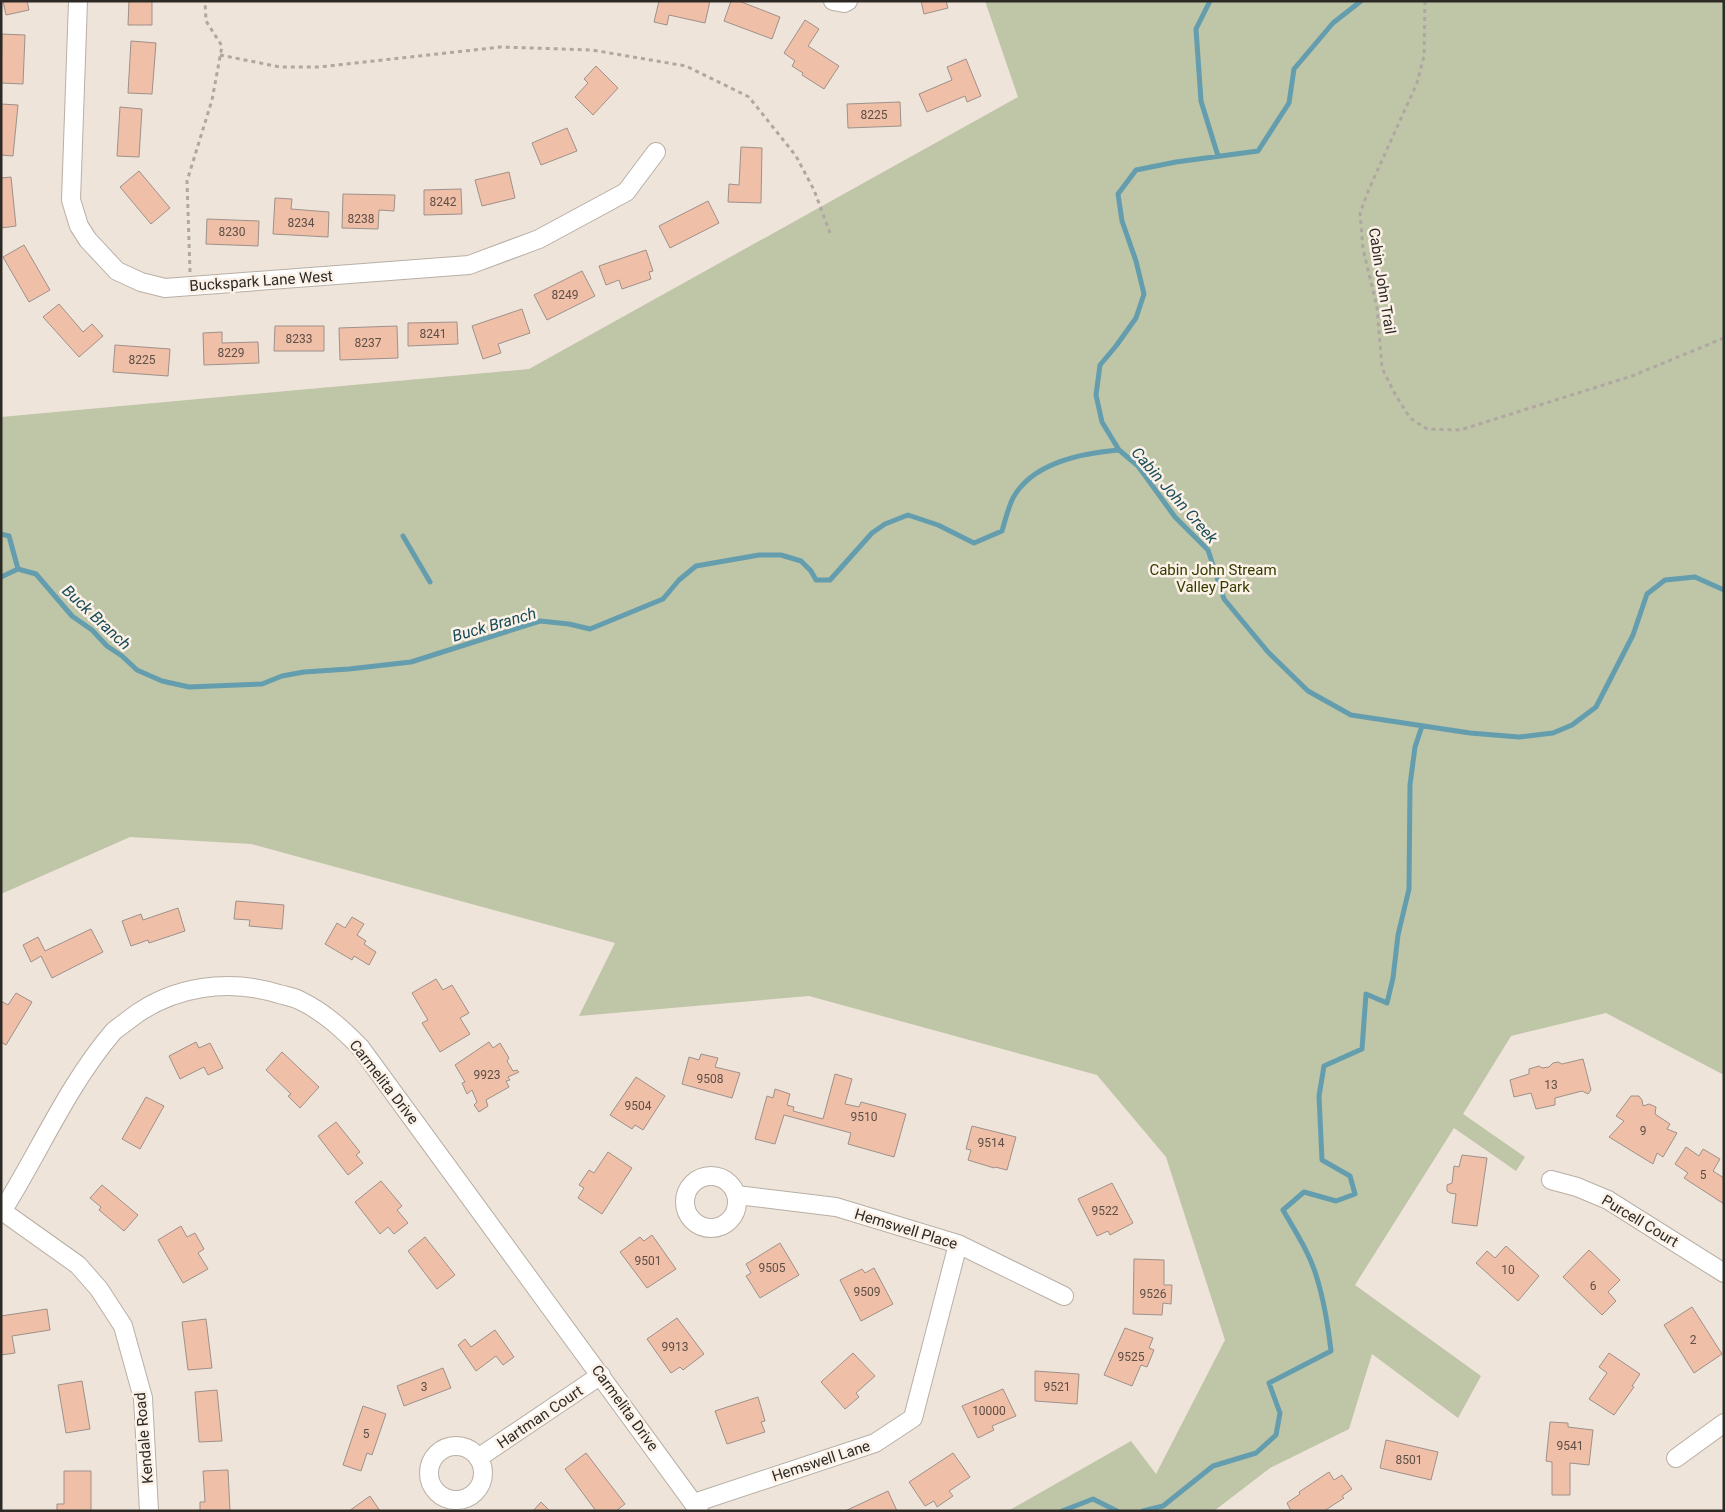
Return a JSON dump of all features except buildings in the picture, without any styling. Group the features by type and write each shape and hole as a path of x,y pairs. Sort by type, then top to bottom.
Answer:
{"street":[{"name":"Buckspark Lane West","path":"78,1 71,200 79,226 88,240 117,271 141,282 165,288 468,265 539,239 626,192 656,152"},
{"path":"833,1 848,1"},
{"name":"Carmelita Drive","path":"2,1212 76,1083 114,1031 139,1012 156,1003 193,990 222,985 260,988 299,1000 332,1020 360,1047 697,1507"},
{"name":"Purcell Court","path":"1551,1180 1577,1187 1608,1200 1724,1273"},
{"name":"Hemswell Place","path":"737,1196 836,1207 958,1244 1064,1296"},
{"name":"Kendale Road","path":"2,1212 78,1265 99,1289 123,1326 143,1398 149,1511"},
{"name":"Hemswell Lane","path":"697,1507 875,1443 912,1418 958,1244"},
{"name":"Hartman Court","path":"478,1458 601,1376"},
{"path":"1676,1458 1724,1423"}],"path":[{"path":"190,286 187,181 212,100 222,46 206,21 205,1"},
{"name":"Cabin John Trail","path":"1425,1 1424,56 1417,83 1360,213 1363,249 1377,307 1382,368 1394,394 1410,418 1427,429 1460,430 1632,376 1724,338"},
{"path":"220,55 280,67 319,67 501,47 592,50 686,66 749,97 796,156 814,190 830,233"}],"green space":[{"name":"Cabin John Stream Valley Park","path":"985,1 1724,1 1724,1075 1606,1013 1511,1036 1463,1114 1525,1157 1516,1171 1454,1128 1355,1285 1481,1376 1458,1418 1372,1354 1349,1429 1270,1468 1214,1511 1008,1511 1131,1441 1156,1474 1225,1340 1166,1157 1097,1075 809,996 579,1016 615,943 251,844 130,837 1,894 1,417 529,369 1018,97"}],"waterway":[{"path":"1210,1 1196,29 1201,101 1218,156"},
{"name":"Cabin John Creek","path":"1361,1 1333,23 1294,69 1289,103 1258,151 1176,162 1136,170 1118,194 1122,221 1136,261 1144,294 1136,318 1100,365 1096,395 1102,422 1119,450 1138,466 1175,517 1208,550 1224,599 1268,652 1308,691 1351,715 1470,733 1519,737 1553,733 1572,725 1596,707 1633,635 1647,594 1665,580 1695,577 1724,590"},
{"name":"Buck Branch","path":"1,577 18,569 36,574 72,616 92,630 107,646 122,656 137,670 162,681 189,687 262,684 282,676 304,672 411,662 540,621 569,624 590,629 663,599 679,580 696,566 759,555 781,555 801,561 811,571 816,580 830,580 872,533 885,524 908,515 938,525 974,543 1002,531 1013,498 1022,486 1045,468 1075,457 1119,450"},
{"path":"1,534 9,536 18,569"},
{"path":"403,536 430,582"},
{"path":"1143,1511 1163,1506 1213,1466 1256,1453 1276,1435 1280,1413 1269,1383 1331,1351 1321,1294 1313,1266 1283,1210 1304,1192 1336,1201 1355,1194 1350,1176 1322,1160 1319,1096 1324,1066 1362,1049 1366,994 1387,1003 1393,978 1398,935 1409,889 1410,785 1415,747 1422,726"},
{"path":"1062,1511 1093,1499 1117,1511"}]}
